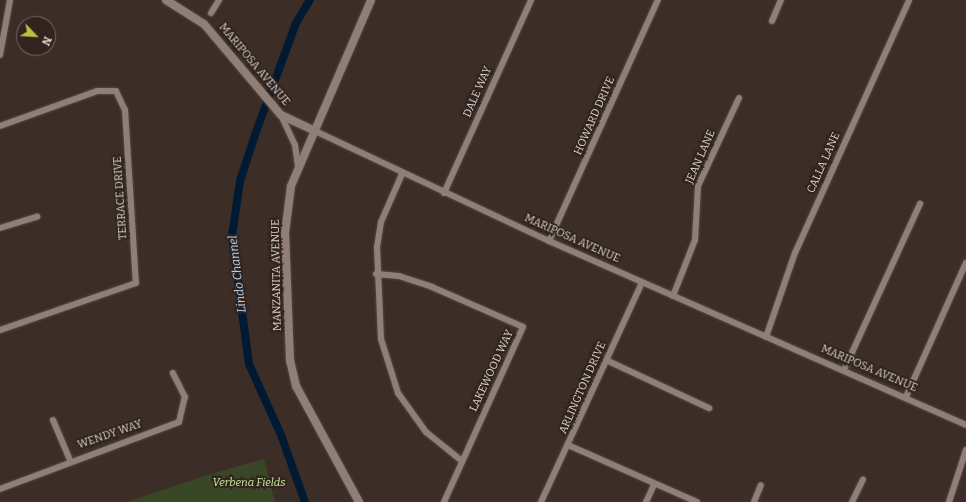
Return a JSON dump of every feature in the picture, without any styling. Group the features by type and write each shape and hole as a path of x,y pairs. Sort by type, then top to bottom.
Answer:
{"street":[{"path":"0,55 10,0"},
{"name":"MARIPOSA AVENUE","path":"166,0 204,24 281,115 402,174 549,241 906,397 966,425"},
{"path":"211,13 218,0"},
{"name":"MANZANITA AVENUE","path":"359,502 304,405 290,361 285,233 291,186 298,167 371,0"},
{"name":"DALE WAY","path":"444,193 531,0"},
{"name":"HOWARD DRIVE","path":"549,241 658,0"},
{"path":"772,21 781,0"},
{"name":"CALLA LANE","path":"766,337 795,253 909,0"},
{"name":"TERRACE DRIVE","path":"0,126 97,92 116,91 125,110 136,283 0,330"},
{"name":"JEAN LANE","path":"673,296 695,240 698,186 739,98"},
{"path":"281,115 295,145 298,167"},
{"path":"402,174 381,222 376,274 381,339 398,393 426,432 462,461"},
{"path":"844,370 920,204"},
{"path":"0,228 37,217"},
{"path":"906,397 966,263"},
{"name":"LAKEWOOD WAY","path":"376,274 399,276 432,286 523,327 444,502"},
{"name":"ARLINGTON DRIVE","path":"542,502 642,282"},
{"path":"606,360 709,408"},
{"name":"WENDY WAY","path":"0,489 70,460 179,422 185,397 173,373"},
{"path":"53,420 70,460"},
{"path":"568,445 697,502"},
{"path":"949,502 966,450"},
{"path":"852,502 863,479"},
{"path":"646,502 654,484"},
{"path":"754,502 761,485"}],"green space":[{"name":"Verbena Fields","path":"264,459 275,502 127,502 208,475"}],"waterway":[{"name":"Lindo Channel","path":"305,502 281,435 249,364 232,236 240,181 255,135 296,23 310,0"}]}
